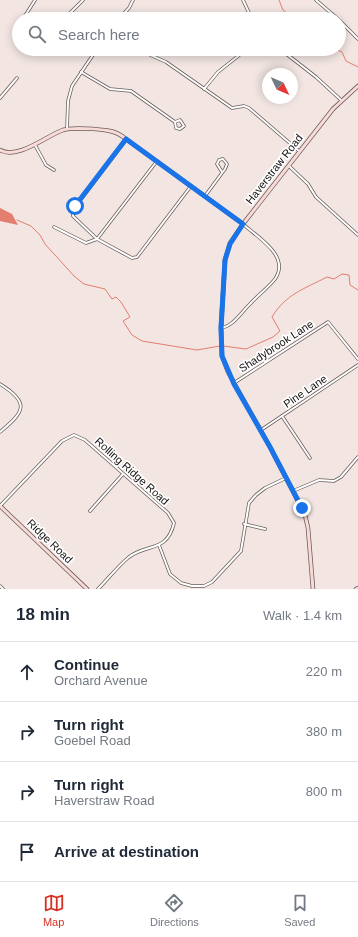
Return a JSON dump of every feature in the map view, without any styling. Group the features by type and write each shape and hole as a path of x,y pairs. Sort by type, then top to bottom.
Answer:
{"street":[{"path":"27,12 35,0"},
{"path":"71,12 83,0"},
{"path":"126,12 130,8 133,0"},
{"path":"242,0 248,12"},
{"path":"316,0 331,12"},
{"path":"346,26 358,38"},
{"path":"67,129 70,93 81,72 92,56"},
{"path":"153,56 166,62 204,90 232,108 244,106 248,108 299,152"},
{"path":"204,90 218,72 238,56"},
{"path":"289,56 316,77 341,100"},
{"path":"81,72 110,89 124,90 136,94 176,122 180,120 184,126 180,130 176,128 176,122"},
{"path":"0,98 17,78"},
{"name":"Haverstraw Road","path":"313,589 307,522 293,491 261,430 234,384 222,356 221,328 225,260 230,244 243,224 341,100 358,86"},
{"path":"0,150 6,153 15,152 35,145 67,129 110,131 126,139 243,224 272,250 278,261 278,273 272,282 236,319 229,325 221,328"},
{"path":"126,139 75,206 73,216 97,239 132,258 140,254 191,186"},
{"path":"35,145 46,165 54,170"},
{"path":"205,196 222,172 227,164 223,159 219,160 217,164 222,172"},
{"path":"54,227 86,243 97,239 157,161"},
{"path":"289,166 308,184 316,197 358,235"},
{"name":"Shadybrook Lane","path":"234,384 328,322 358,359"},
{"name":"Pine Lane","path":"261,430 358,365"},
{"path":"0,384 17,395 21,406 18,416 0,432"},
{"path":"282,416 310,458"},
{"name":"Rolling Ridge Road","path":"0,506 62,441 74,435 85,440 168,513 174,522 172,532 159,546 131,556 98,589"},
{"path":"293,491 319,480 334,481 341,477 358,457"},
{"path":"90,511 123,474"},
{"path":"159,546 170,574 181,583 197,588 212,582 241,551 244,524 249,503 265,488 286,478"},
{"name":"Ridge Road","path":"0,506 87,589"},
{"path":"244,524 265,529"}],"shaded area":[{"path":"0,208 12,214 18,225 0,221"}],"waterway":[{"path":"279,0 283,10 285,12"},
{"path":"344,56 346,61 358,67"},
{"path":"17,220 31,226 74,276 84,284 105,289 112,299 116,297 121,302 130,317 123,321 132,335 142,341 197,350 220,346"},
{"path":"223,346 246,349 273,337 280,331 272,317 277,309 289,297 327,277 334,279 342,274 349,275 350,285 358,290"}],"route":[{"path":"75,206 126,139 243,224 230,244 225,260 221,328 222,356 234,384 270,447 302,508"}]}
